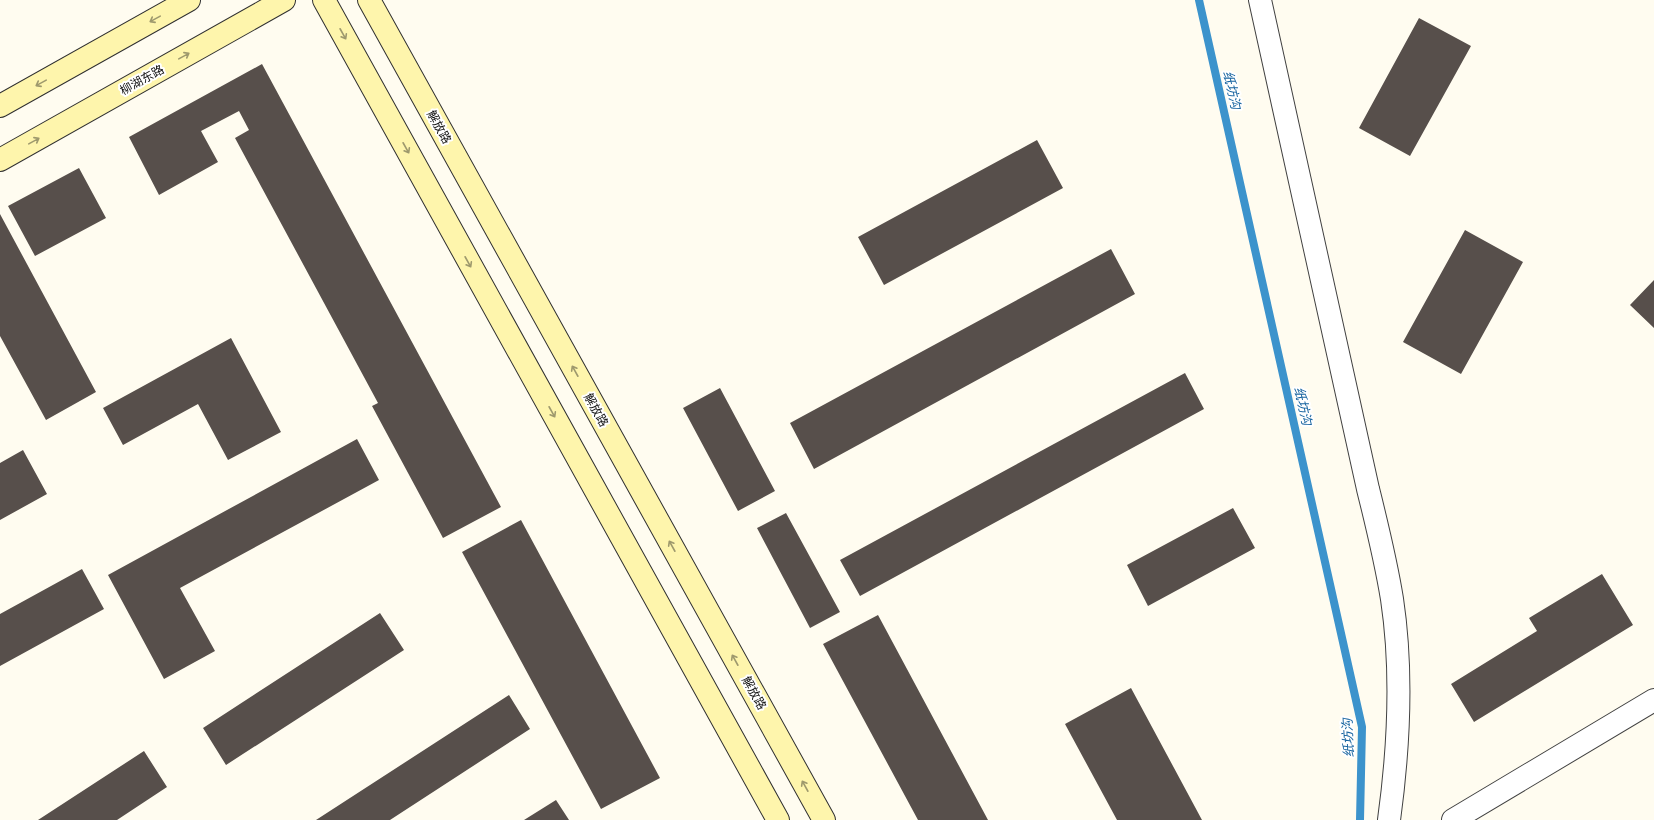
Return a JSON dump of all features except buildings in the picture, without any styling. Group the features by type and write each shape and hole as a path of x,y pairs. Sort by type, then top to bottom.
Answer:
{"main road":[{"path":"0,106 189,0"},
{"name":"柳湖东路","path":"0,160 284,0"},
{"path":"324,0 778,820"},
{"name":"解放路","path":"369,0 824,820"}],"street":[{"path":"1260,0 1368,489 1382,544 1392,600 1397,656 1399,705 1397,754 1389,820"},
{"path":"1453,820 1654,700"}],"waterway":[{"name":"纸坊沟","path":"1199,0 1362,727 1360,820"}]}
